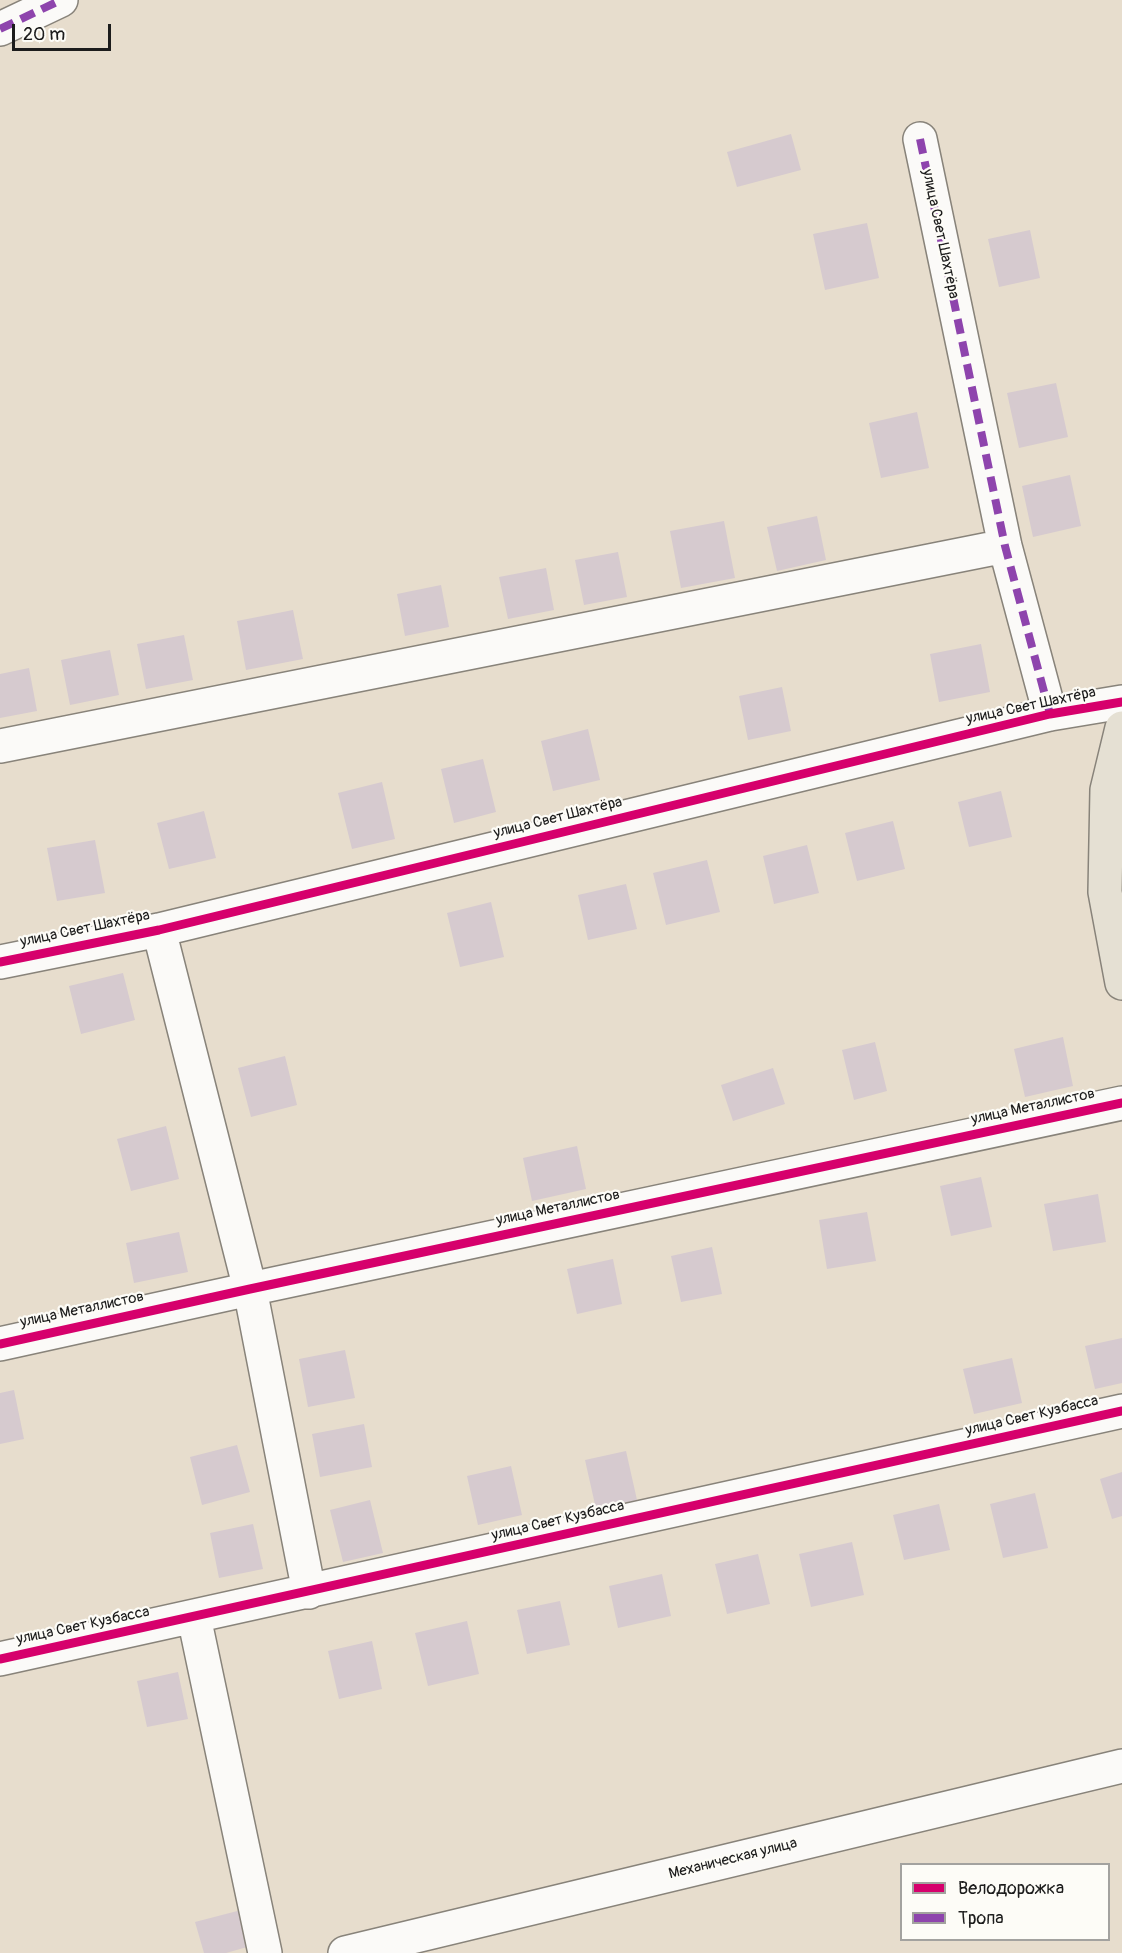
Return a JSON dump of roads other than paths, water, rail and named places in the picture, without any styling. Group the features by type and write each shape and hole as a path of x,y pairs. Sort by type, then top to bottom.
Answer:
{"main road":[{"path":"1122,728 1107,790 1105,891 1122,983"}],"street":[{"path":"0,29 61,0"},
{"name":"улица Свет Шахтёра","path":"920,139 1005,546 1050,714"},
{"path":"0,746 1005,546"},
{"name":"улица Свет Шахтёра","path":"0,962 159,930 1050,714 1122,702"},
{"path":"159,930 250,1289 309,1592"},
{"name":"улица Металлистов","path":"0,1344 1122,1103"},
{"name":"улица Свет Кузбасса","path":"0,1659 1122,1412"},
{"path":"194,1617 265,1953"},
{"name":"Механическая улица","path":"345,1953 1122,1766"}]}
